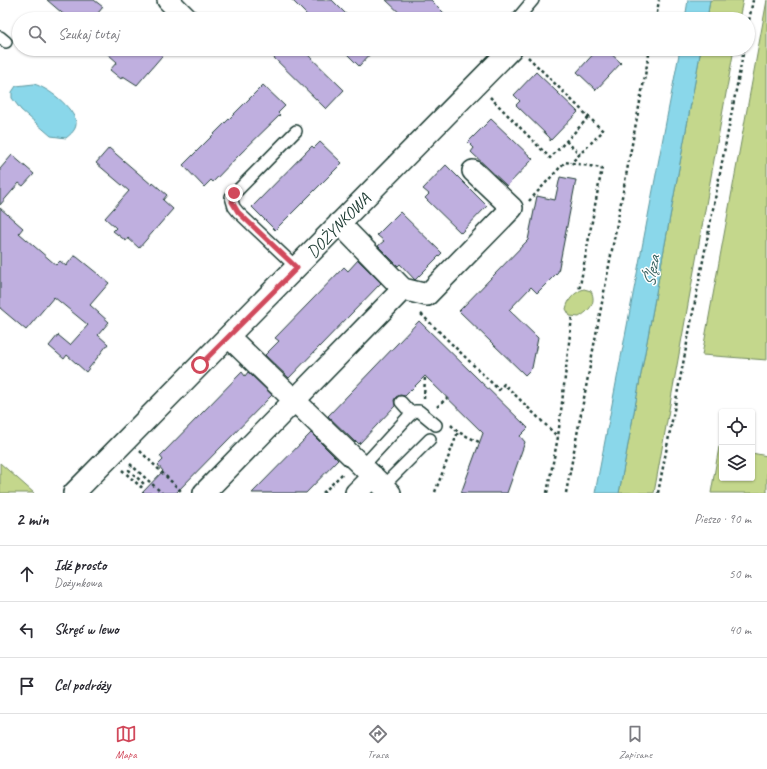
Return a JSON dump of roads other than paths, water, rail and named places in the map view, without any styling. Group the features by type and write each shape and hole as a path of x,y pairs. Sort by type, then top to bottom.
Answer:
{"street":[{"path":"168,0 180,12"},
{"name":"DOŻYNKOWA","path":"74,493 505,56"},
{"path":"339,223 401,291 427,295 512,208 474,171"},
{"path":"204,493 401,291"},
{"path":"229,336 373,476 356,493"}],"lane":[{"path":"523,12 533,0"},
{"path":"296,131 232,197 234,207 238,212 297,268"},
{"path":"401,402 409,411 409,416"},
{"path":"373,476 409,416 415,411 419,411 436,425"},
{"path":"373,476 430,439"}],"water":[{"path":"688,0 710,0 708,12 686,12"},
{"name":"Ślęza","path":"679,56 700,56 619,493 595,493"},
{"path":"34,84 53,94 65,104 74,116 76,127 66,138 51,136 21,110 12,98 12,92 16,86"}]}
